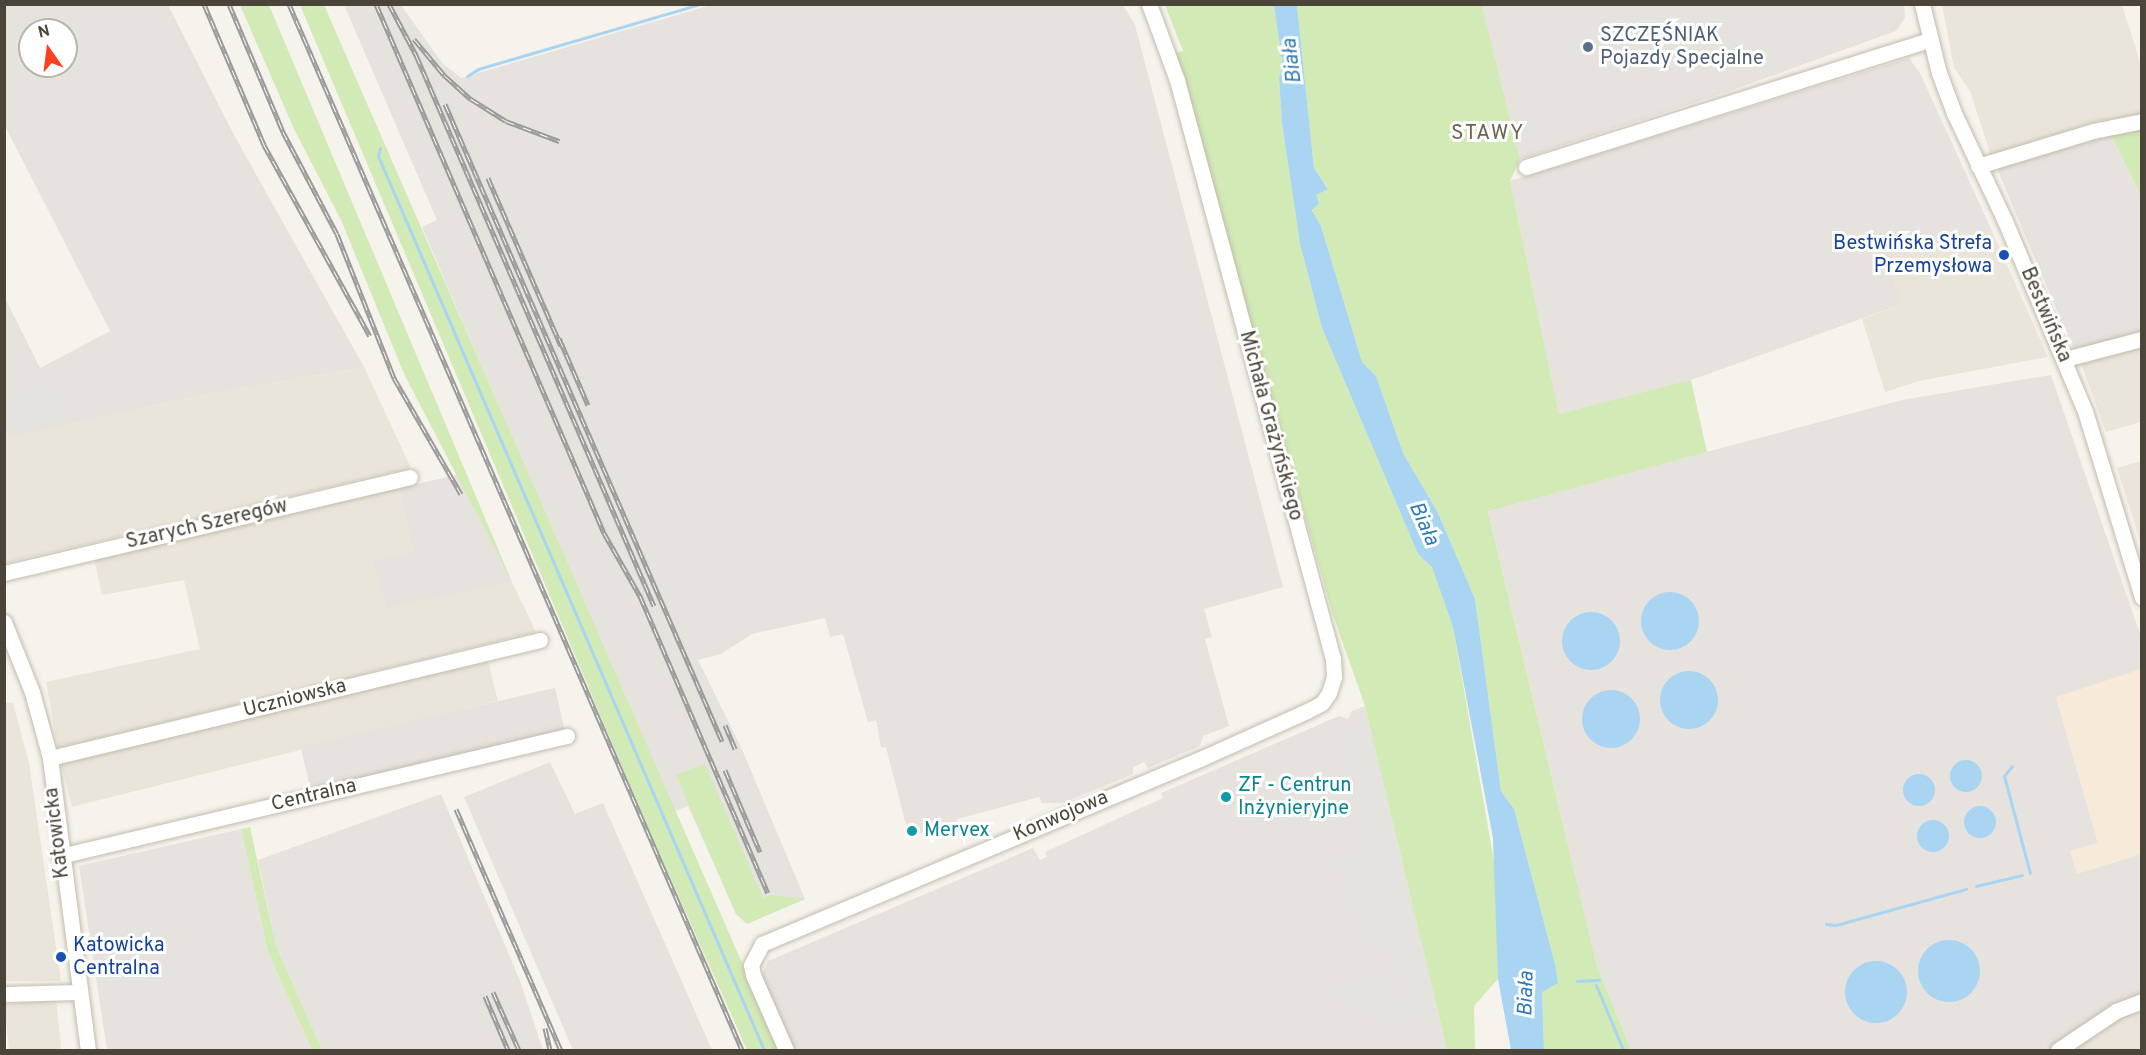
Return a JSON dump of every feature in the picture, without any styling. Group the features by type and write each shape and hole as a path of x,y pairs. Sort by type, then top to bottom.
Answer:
{"street":[{"name":"Michała Grażyńskiego","path":"1149,4 1177,80 1333,659 1334,677 1329,693"},
{"name":"Bestwińska","path":"1922,4 1946,92 2065,359 2085,411 2142,597"},
{"path":"1527,167 1930,40"},
{"path":"1978,166 2092,131 2142,121"},
{"path":"2065,359 2142,339"},
{"name":"Szarych Szeregów","path":"4,573 410,477"},
{"name":"Katowicka","path":"4,622 32,692 50,758 60,856 88,1050"},
{"name":"Uczniowska","path":"50,758 540,640"},
{"name":"Konwojowa","path":"786,1050 753,975 751,964 762,944 1200,759 1307,711 1322,703 1329,693"},
{"name":"Centralna","path":"60,856 567,736"},
{"path":"4,994 79,992"},
{"path":"2058,1050 2116,1011 2142,1001"}],"shaded area":[{"name":"SZCZĘŚNIAK Pojazdy Specjalne","path":"1904,4 1905,18 1896,31 1727,92 1520,159 1482,5"},
{"path":"5,5 168,5 234,135 364,367 192,397 5,439 4,296 40,368 110,331 5,126"},
{"path":"344,5 401,5 443,64 461,78 711,5 1123,5 1135,25 1283,587 1204,609 1212,637 1205,639 1229,726 1203,736 1200,746 1148,768 1144,762 1133,767 1133,774 1063,803 1042,803 1039,797 957,819 955,824 909,837 886,747 881,748 876,720 868,722 843,634 830,637 825,618 752,634 721,654 698,660 741,747 805,899 747,923 736,914 688,806 673,812 422,227 437,220"},
{"path":"1942,5 2122,5 2141,65 2141,114 2090,123 1991,156 1970,91 1954,68"},
{"path":"1909,58 1920,73 1992,231 1887,259 1902,304 1672,387 1559,414 1510,181"},
{"path":"2110,133 2141,196 2141,333 2074,351 1996,166"},
{"path":"1992,231 2048,357 1919,381 1885,392 1862,319 1902,304 1887,259"},
{"path":"2141,345 2141,422 2106,432 2080,361"},
{"path":"364,367 411,468 5,563 4,439 192,397"},
{"path":"2051,375 2141,637 2141,669 2056,697 2098,843 2070,851 2077,874 2141,854 2141,997 2121,1001 2049,1050 1631,1050 1597,966 1488,510 1902,400"},
{"path":"44,381 63,417 5,432 5,401"},
{"path":"2142,461 2141,544 2117,468"},
{"path":"457,475 512,582 387,608 373,560 413,553 399,488"},
{"path":"399,488 413,553 387,607 512,582 536,632 58,748 46,682 200,649 184,580 102,595 94,559"},
{"path":"487,657 498,701 72,807 61,763"},
{"path":"2141,669 2141,854 2077,875 2070,851 2098,843 2056,696"},
{"path":"555,688 565,731 311,790 301,747"},
{"path":"5,703 13,703 29,763 61,981 5,981"},
{"path":"1365,706 1447,1050 794,1050 762,976 768,961 1033,848 1040,860 1047,857 1045,852 1163,798 1161,793 1339,716 1348,719 1352,711"},
{"path":"1367,721 1435,1009 1391,1024 1368,1012 1365,1005 1354,1009 1351,1003 1343,1006 1336,990 1379,971 1382,978 1389,976 1395,992 1389,994 1393,1002 1404,1002 1412,996 1414,988 1414,980 1407,982 1397,943 1404,939 1381,861 1369,869 1400,938 1377,955 1336,861 1352,855 1356,862 1374,843 1348,745 1355,724"},
{"path":"550,762 575,814 603,803 712,1050 573,1050 464,797"},
{"path":"441,794 520,981 543,1050 322,1050 276,946 258,860"},
{"path":"241,829 268,952 312,1050 107,1050 79,866"},
{"path":"56,999 61,1050 9,1050 4,1004"},
{"path":"2141,1009 2141,1050 2071,1050 2128,1012"}],"green space":[{"path":"240,5 269,5 512,582 405,376 341,220 294,129"},
{"path":"300,5 324,5 780,1050 747,1050 645,821"},
{"path":"1165,5 1274,5 1283,68 1279,77 1282,123 1300,244 1322,328 1418,554 1432,566 1453,627 1496,873 1498,979 1474,1006 1475,1050 1447,1050 1365,706 1332,612 1174,53 1183,51"},
{"path":"1297,5 1482,5 1520,159 1510,181 1559,414 1691,380 1707,452 1488,511 1597,966 1631,1050 1544,1050 1542,992 1555,964 1514,809 1501,791 1475,599 1438,513 1403,453 1376,376 1362,362 1321,226 1312,209 1316,195 1328,188 1314,168"},
{"path":"2141,127 2141,196 2110,133"},
{"path":"705,764 763,898 771,895 805,899 747,924 736,914 676,775"},
{"path":"250,827 276,946 322,1050 312,1050 268,952 241,829"}],"water":[{"name":"Biała","path":"1274,5 1297,5 1314,168 1328,189 1316,195 1319,203 1312,210 1321,226 1362,362 1376,376 1403,453 1438,513 1475,599 1501,791 1514,809 1558,983 1542,992 1544,1050 1511,1050 1498,979 1493,838 1453,627 1432,567 1418,554 1322,328 1300,244 1282,123 1279,77 1283,68"},
{"path":"1670,592 1681,594 1694,605 1699,621 1697,632 1686,645 1670,650 1659,648 1646,637 1641,621 1643,610 1654,597"},
{"path":"1591,612 1602,614 1615,625 1620,641 1618,652 1607,665 1591,670 1580,668 1567,657 1562,641 1564,630 1575,617"},
{"path":"1689,671 1700,673 1713,684 1718,700 1716,711 1705,724 1689,729 1678,727 1665,716 1660,700 1662,689 1673,676"},
{"path":"1611,690 1622,692 1635,703 1640,719 1638,730 1627,743 1611,748 1600,746 1587,735 1582,719 1584,708 1595,695"},
{"path":"1966,760 1977,765 1982,776 1977,787 1966,792 1955,787 1950,776 1955,765"},
{"path":"1919,774 1930,779 1935,790 1930,801 1919,806 1908,801 1903,790 1908,779"},
{"path":"1980,806 1991,811 1996,822 1991,833 1980,838 1969,833 1964,822 1969,811"},
{"path":"1933,820 1944,825 1949,836 1944,847 1933,852 1922,847 1917,836 1922,825"},
{"path":"1943,940 1955,940 1971,949 1978,959 1980,971 1978,983 1971,993 1955,1002 1943,1002 1932,997 1923,988 1918,977 1918,965 1923,954 1932,945"},
{"path":"1870,961 1882,961 1898,970 1905,980 1907,992 1905,1004 1898,1014 1882,1023 1870,1023 1859,1018 1850,1009 1845,998 1845,986 1850,975 1859,966"}],"waterway":[{"path":"467,76 478,69 700,4"},
{"path":"380,148 378,156 764,1050"},
{"path":"2012,766 2004,776 2030,873"},
{"path":"1976,886 2022,875"},
{"path":"1826,924 1836,925 1966,889"},
{"path":"1577,981 1599,980"},
{"path":"1596,985 1623,1050"}],"railway":[{"path":"204,4 264,145 370,336"},
{"path":"229,4 283,132 337,234 394,378 461,494"},
{"path":"289,4 742,1050"},
{"path":"376,4 604,533 640,596 768,893"},
{"path":"389,4 416,55 654,606"},
{"path":"414,39 444,75 471,99 506,121 559,141"},
{"path":"445,104 722,741"},
{"path":"488,178 561,346"},
{"path":"559,338 588,405"},
{"path":"725,725 735,749"},
{"path":"725,770 760,852"},
{"path":"456,809 561,1050"},
{"path":"493,992 519,1050"},
{"path":"485,996 508,1050"},
{"path":"545,1028 550,1050"}],"place":[{"name":"SZCZĘŚNIAK Pojazdy Specjalne","path":"1588,47"},
{"name":"Bestwińska Strefa Przemysłowa","path":"2004,255"},
{"name":"ZF - Centrun Inżynieryjne","path":"1226,797"},
{"name":"Mervex","path":"912,831"},
{"name":"Katowicka Centralna","path":"61,957"}],"district":[{"name":"STAWY","path":"1488,134"}]}
